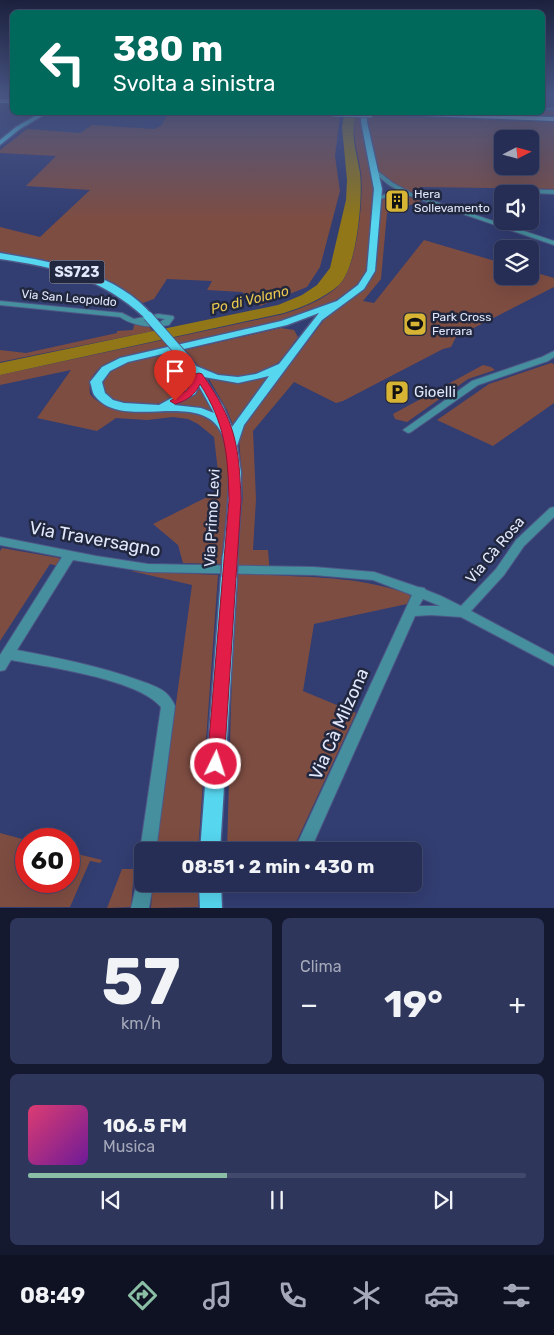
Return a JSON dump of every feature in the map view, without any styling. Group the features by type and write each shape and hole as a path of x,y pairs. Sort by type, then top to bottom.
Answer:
{"main road":[{"path":"231,440 238,425 314,323 361,287 371,271 378,186 367,136"},
{"name":"Via Primo Levi","path":"0,256 52,265 91,278 123,294 148,316 199,376 215,401 231,440 236,487 211,842"},
{"path":"231,440 219,422 202,412 181,408 126,407 104,400 96,389 96,382 106,369 124,360 274,326 338,303"},
{"path":"274,326 314,323"},
{"path":"274,326 294,328 302,333 302,339"},
{"path":"186,360 212,377 238,379 266,374 288,359"},
{"path":"157,408 184,397 196,386 199,376"},
{"path":"210,892 211,908"}],"street":[{"path":"375,171 395,186 414,196 554,243"},
{"path":"378,186 395,186"},
{"path":"378,186 384,191 414,196"},
{"path":"539,192 554,192"},
{"path":"378,198 383,195 397,194"},
{"name":"Via San Leopoldo","path":"0,303 122,314 134,321"},
{"path":"408,430 475,382 545,359 554,354"},
{"name":"Via Cà Rosa","path":"466,613 500,572 520,543 554,511"},
{"name":"Via Traversagno","path":"0,541 112,563 170,569 356,573 374,576 420,591 466,613 554,661"},
{"path":"70,555 4,660 127,680 160,696 166,702 168,706 149,842"},
{"name":"Via Cà Milzona","path":"306,842 420,591"},
{"path":"410,612 432,610 466,613"},
{"path":"140,908 143,892"}],"shaded area":[{"path":"18,136 337,136 335,156 340,191 320,267 307,287 260,306 242,292 207,290 212,281 167,279 154,299 143,303 114,283 66,265 0,255 0,227 40,237 90,190 26,186 56,156 0,153 0,150"},
{"name":"Po di Volano","path":"343,136 354,136 360,173 361,199 354,249 345,276 339,285 313,302 284,313 0,375 0,363 278,305 302,295 317,285 330,268 346,200 347,180"},
{"path":"354,136 363,136 373,170 375,197 368,265 357,285 333,302 299,316 260,328 121,357 102,366 91,380 90,394 98,402 109,407 126,410 184,410 205,416 219,427 224,439 228,473 228,494 221,564 183,563 178,545 153,524 217,492 219,480 214,437 198,424 188,419 173,417 147,420 116,418 97,431 37,418 71,370 0,385 0,375 284,314 307,306 322,298 336,288 347,274 355,247 362,184"},
{"path":"369,136 494,136 494,175 539,175 539,136 554,136 554,189 539,189 539,185 494,185 494,188 420,187 422,197 392,184 382,176 376,167"},
{"path":"403,195 422,201 387,213 381,279 363,301 374,303 424,240 494,261 494,285 539,285 539,274 554,278 554,287 456,337 451,347 443,349 343,401 336,403 294,382 253,431 256,499 253,550 268,550 270,575 359,582 411,595 407,604 314,624 303,691 356,713 296,842 227,842 235,567 243,497 239,437 247,420 328,315 352,298 373,277 381,199 383,196"},
{"path":"134,325 148,326 153,331 0,362 0,350 26,353 117,333 117,331 133,330"},
{"path":"281,328 294,330 298,337 277,364 260,374 243,378 225,378 210,374 199,366 185,350"},
{"path":"173,352 193,376 193,380 186,389 176,397 152,405 139,405 126,404 114,400 104,393 103,382 108,373 116,367 139,358"},
{"path":"551,363 554,364 554,403 493,446 437,420 489,384"},
{"path":"483,365 495,370 468,379 407,422 395,419 393,414"},
{"path":"271,375 234,427 227,410 209,379 244,381"},
{"path":"199,384 216,415 199,408 169,405"},
{"path":"2,548 59,558 61,561 58,566 50,564 0,641 0,551"},
{"path":"131,571 218,575 199,842 157,842 192,585"},
{"path":"0,833 15,837 15,893 76,893 70,907 0,907"},
{"path":"80,855 102,860 100,863 90,861 80,884"},
{"path":"122,869 134,869 131,907 107,908"},
{"path":"152,892 198,892 198,907 151,908"}],"place":[{"name":"Hera Sollevamento","path":"397,201"},
{"name":"Park Cross Ferrara","path":"415,324"},
{"name":"Gioelli","path":"397,392"}],"route":[{"path":"175,401 191,392 196,386 199,376 209,390 226,423 234,458 236,487 216,764"}]}
